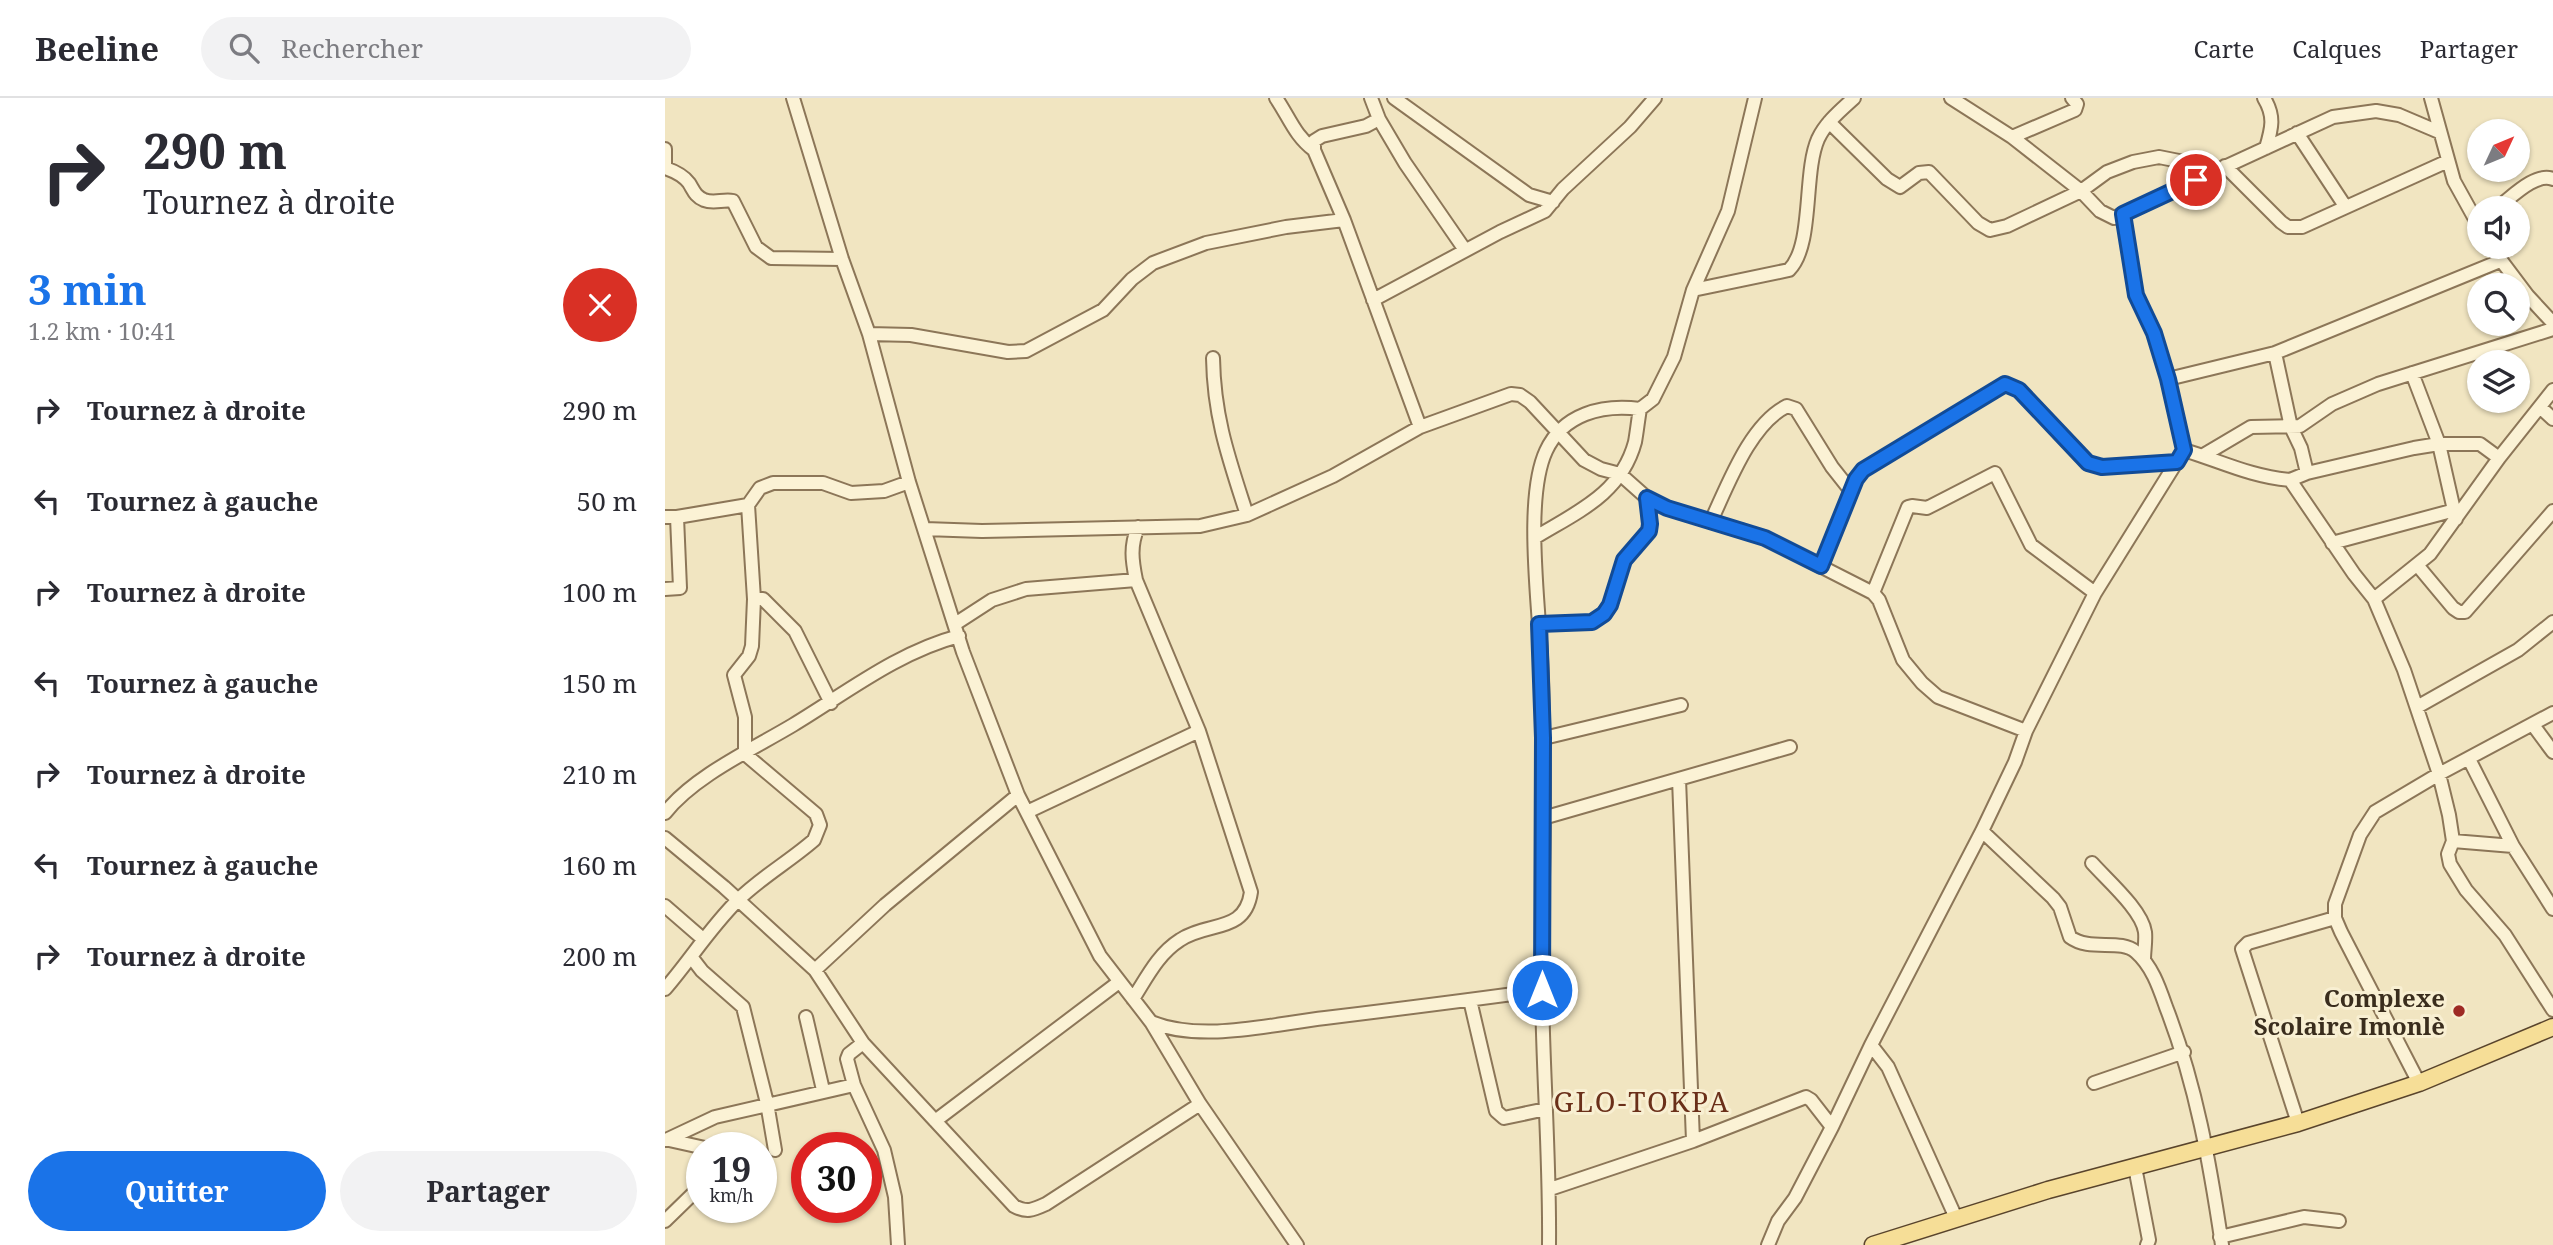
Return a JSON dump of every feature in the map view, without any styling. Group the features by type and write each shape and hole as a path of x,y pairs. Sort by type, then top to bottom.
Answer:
{"main road":[{"path":"1882,1243 1956,1218 2298,1123 2419,1083 2553,1027"}],"street":[{"path":"793,98 842,259 869,334 909,482 957,630 1018,796 1100,956 1151,1023 1200,1104 1297,1245"},
{"path":"1276,98 1294,131 1314,150"},
{"path":"1371,98 1378,119 1405,163 1465,250"},
{"path":"1394,98 1529,195 1553,202"},
{"path":"1373,300 1465,250 1545,211 1563,189 1630,127 1655,98"},
{"path":"1693,290 1789,270 1795,264 1802,243 1816,147 1829,121 1854,98"},
{"path":"1951,98 2012,137 2081,191 2106,215 2114,218 2333,117 2376,111 2399,114 2439,132"},
{"path":"2012,137 2075,110 2077,104 2072,98"},
{"path":"2264,98 2272,111 2273,126 2266,148"},
{"path":"2431,98 2454,181 2467,203"},
{"path":"1536,537 1600,498 1619,474 1634,443 1640,409 1653,399 1674,358 1693,290 1728,211 1754,99"},
{"path":"1378,119 1366,126 1322,136 1314,141 1314,150 1344,220 1420,427"},
{"path":"1829,121 1887,179 1900,187 1919,173 1929,172 1978,223 1990,230 2007,226 2081,191 2107,172 2150,157 2222,168 2288,227 2302,227 2448,161"},
{"path":"2297,133 2345,206"},
{"path":"665,149 665,166 678,173 694,194 713,202 726,199 733,201 761,253 771,258 842,259"},
{"path":"2514,196 2539,178 2553,179"},
{"path":"1529,195 1534,218"},
{"path":"1768,1245 1778,1221 1795,1198 1832,1127 1871,1045 1982,831 2015,762 2026,732 2095,593 2184,450 2168,379 2154,333 2136,295 2123,214"},
{"path":"869,334 911,335 1007,352 1026,351 1103,310 1132,279 1153,263 1206,243 1286,227 1344,220"},
{"path":"2168,379 2275,353 2500,261 2553,323"},
{"path":"2202,456 2251,427 2300,426 2332,404 2378,384 2553,329"},
{"path":"2275,353 2291,427 2301,448 2307,473"},
{"path":"1213,358 1214,388 1222,439 1247,515"},
{"path":"2412,373 2439,444 2456,515"},
{"path":"1821,566 1851,491 1863,470 2005,384 2019,390 2088,463 2102,467 2177,462"},
{"path":"2374,599 2430,554 2456,515 2553,390"},
{"path":"925,529 982,531 1200,526 1247,515 1333,476 1420,427 1511,394 1520,395 1530,402 1584,460 1619,474 1647,498 1667,508 1765,538 1873,593 1879,600 1903,660 1922,683 1938,696 2026,732"},
{"path":"1711,521 1752,440 1777,411 1787,406 1796,409 1832,467 1851,491"},
{"path":"1549,1245 1550,1189 1542,990 1543,738 1536,589 1537,481 1545,452 1557,432 1568,422 1584,414 1621,407 1640,409"},
{"path":"2540,407 2553,419"},
{"path":"2184,450 2248,473 2290,480 2307,473 2414,447 2439,444 2480,444 2499,458"},
{"path":"1873,593 1908,508 1927,508 1992,473 1998,477 2031,545 2095,593"},
{"path":"2290,480 2374,599 2417,707 2438,774 2453,841 2448,853 2450,864 2466,890 2505,936 2553,1010"},
{"path":"665,989 692,958 703,939 738,900 814,839 820,825 816,814 745,754 745,717 734,675 749,656 752,646 754,599 748,505 760,488 773,483 823,483 851,494 884,491 909,482"},
{"path":"1539,624 1592,622 1604,614 1610,605 1624,560 1649,531 1647,498"},
{"path":"665,589 680,588 671,517 748,505"},
{"path":"2418,566 2453,608 2459,612 2465,611 2553,511"},
{"path":"2332,542 2456,515"},
{"path":"1133,999 1160,955 1182,938 1244,915 1249,906 1251,892 1199,730 1136,580 1131,558 1132,541 1138,527"},
{"path":"665,813 692,785 915,651 957,630 992,600 1026,589 1136,580"},
{"path":"754,599 763,599 795,631 831,703"},
{"path":"2417,707 2518,650 2553,622"},
{"path":"1543,738 1681,705"},
{"path":"2419,1083 2335,919 2335,904 2368,819 2375,812 2438,774 2553,713"},
{"path":"2533,725 2553,752"},
{"path":"1027,812 1199,730"},
{"path":"1543,818 1790,747"},
{"path":"2469,759 2513,846 2553,909"},
{"path":"1679,779 1693,1141"},
{"path":"815,970 885,905 1018,796"},
{"path":"1982,831 2053,898 2060,907 2070,937 2084,945 2133,949 2156,979 2184,1052 2207,1148 2221,1241 2304,1217 2339,1221"},
{"path":"665,838 815,970 863,1042 1014,1206 1023,1211 1046,1205 1200,1104"},
{"path":"2453,841 2513,846"},
{"path":"2092,863 2137,913 2143,924 2144,960"},
{"path":"665,906 703,939"},
{"path":"2298,1123 2242,949 2248,943 2335,919"},
{"path":"692,958 702,971 743,1007 772,1132"},
{"path":"935,1121 1119,982"},
{"path":"1151,1023 1177,1030 1260,1027 1542,990"},
{"path":"1470,1000 1496,1111 1504,1118 1546,1109"},
{"path":"806,1017 823,1090"},
{"path":"863,1042 847,1059 854,1085 884,1150 895,1197 898,1245"},
{"path":"1871,1045 1888,1067 1956,1218"},
{"path":"2094,1083 2184,1052"},
{"path":"665,1139 715,1117 854,1085"},
{"path":"1550,1189 1693,1141 1805,1097 1811,1100 1832,1127"},
{"path":"665,1139 686,1144"},
{"path":"2135,1167 2149,1240 2147,1245"},
{"path":"665,1221 686,1201"}],"place":[{"name":"Complexe Scolaire Imonlè","path":"2459,1011"}],"district":[{"name":"GLO-TOKPA","path":"1642,1101"}],"route":[{"path":"1542,990 1543,738 1539,624 1592,622 1604,614 1610,605 1624,560 1649,531 1647,498 1667,508 1765,538 1821,566 1856,479 1863,470 2005,384 2019,390 2088,463 2102,467 2177,462 2184,450 2168,379 2154,333 2136,295 2123,214 2196,180"}]}
